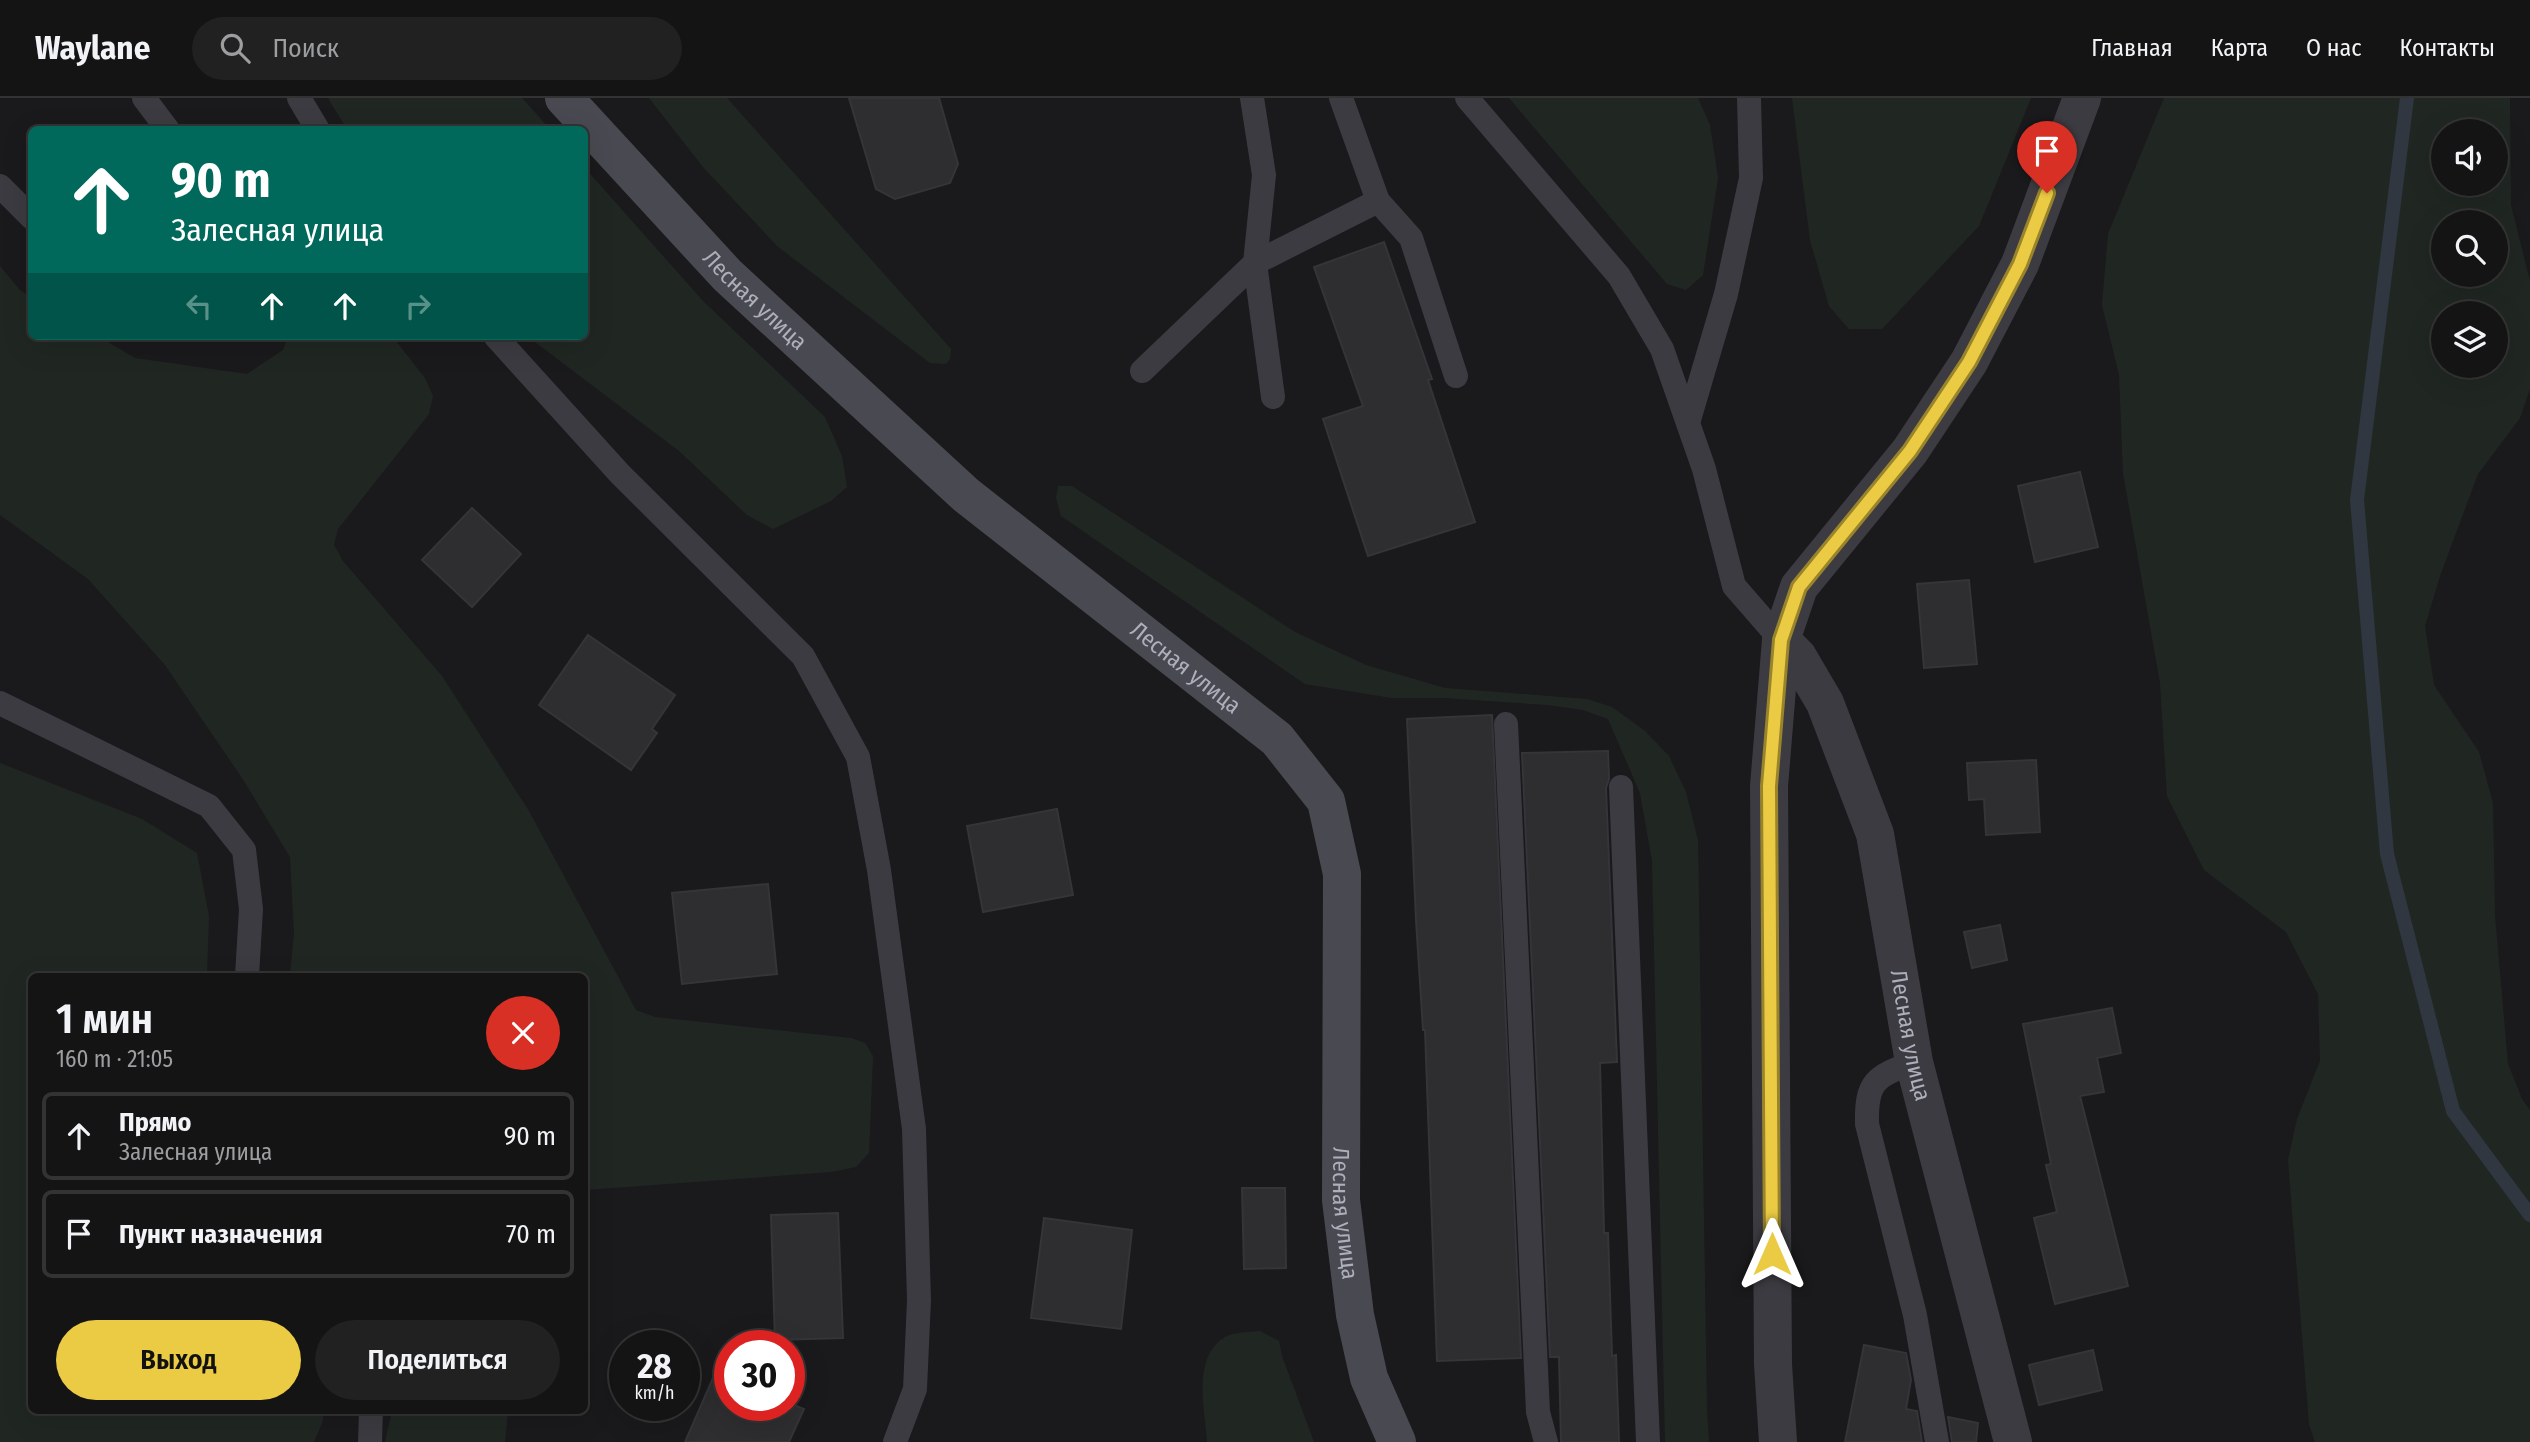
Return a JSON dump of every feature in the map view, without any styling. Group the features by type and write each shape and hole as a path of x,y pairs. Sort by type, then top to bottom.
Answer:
{"main road":[{"name":"Лесная улица","path":"564,98 727,275 966,495 1277,739 1326,801 1342,874 1340,1200 1354,1315 1366,1366 1397,1442"}],"street":[{"path":"1778,1442 1773,1364 1769,786 1781,640 1799,587 1910,451 1969,362 2020,264 2082,98"},
{"name":"Лесная улица","path":"1781,640 1798,657 1825,703 1875,834 1914,1062 2013,1442"}],"lane":[{"path":"144,98 165,126"},
{"path":"299,98 316,126"},
{"path":"1252,98 1264,175 1255,263 1273,397"},
{"path":"1341,98 1378,201 1411,238 1456,376"},
{"path":"1467,98 1619,276 1661,349 1704,469 1734,586 1781,640"},
{"path":"1688,423 1727,294 1751,178 1749,98"},
{"path":"0,186 28,214"},
{"path":"1142,371 1255,263 1378,201"},
{"path":"499,340 620,474 803,656 858,757 879,870 914,1129 919,1300 915,1389 895,1442"},
{"path":"0,703 209,806 244,850 251,909 247,973"},
{"path":"1506,724 1538,1412 1546,1442"},
{"path":"1621,787 1648,1442"},
{"path":"1914,1062 1882,1074 1866,1098 1867,1124 1915,1315 1937,1442"},
{"path":"370,1442 371,1414"}],"shaded area":[{"path":"328,98 522,98 547,126 345,126"},
{"path":"649,98 727,98 951,349 950,359 946,364 930,363 777,246 703,167"},
{"path":"1509,98 1698,98 1710,125 1718,178 1703,275 1686,290 1667,284"},
{"path":"1792,98 2031,98 1979,226 1882,329 1849,329 1829,306 1810,240"},
{"path":"2164,98 2510,98 2511,205 2530,281 2530,389 2520,418 2478,474 2440,576 2425,626 2434,685 2479,752 2493,803 2495,916 2508,1064 2522,1099 2530,1110 2530,1442 2315,1442 2309,1424 2288,1160 2297,1119 2320,1061 2318,994 2286,932 2204,870 2167,796 2160,683 2123,473 2119,375 2102,305 2108,234"},
{"path":"588,171 703,301 825,417 842,456 847,487 831,501 773,529 747,515 679,451 532,340 588,340"},
{"path":"0,266 20,290 28,295 28,340 105,340 135,358 247,374 283,350 287,340 395,340 425,378 433,396 429,414 338,529 334,545 343,561 442,676 529,811 636,1010 655,1017 851,1038 865,1043 873,1056 869,1153 856,1167 831,1172 588,1190 588,973 290,973 294,932 290,857 244,781 165,665 88,579 0,515"},
{"path":"1058,486 1072,486 1295,632 1366,665 1445,688 1587,699 1612,707 1645,731 1669,756 1686,792 1698,840 1709,1442 1665,1442 1652,861 1640,793 1608,719 1583,710 1548,705 1444,698 1392,698 1305,684 1061,516 1056,498"},
{"path":"0,763 142,819 197,853 209,916 207,973 28,973 28,1414 323,1414 323,1421 314,1442 0,1442"},
{"path":"1260,1331 1279,1341 1314,1442 1207,1442 1203,1384 1208,1356 1227,1336"},
{"path":"391,1414 508,1414 505,1442 385,1442"}],"building":[{"path":"849,98 939,98 958,164 950,183 895,199 876,189"},
{"path":"1384,242 1432,379 1428,380 1475,522 1368,556 1323,419 1363,406 1314,267"},
{"path":"2080,472 2098,547 2035,562 2018,486"},
{"path":"472,508 521,554 472,607 422,560"},
{"path":"1969,580 1977,664 1924,668 1917,584"},
{"path":"588,635 675,695 652,729 657,733 631,770 539,705"},
{"path":"1492,715 1521,1358 1437,1361 1425,1030 1416,920 1407,719"},
{"path":"1608,751 1609,779 1606,788 1617,1062 1600,1063 1604,1233 1608,1233 1612,1356 1616,1355 1619,1442 1561,1442 1559,1357 1550,1357 1522,753"},
{"path":"2036,760 2040,832 1986,835 1984,799 1969,800 1967,763"},
{"path":"1057,809 1073,895 983,912 967,826"},
{"path":"768,884 777,974 682,984 672,893"},
{"path":"2000,925 2007,960 1972,968 1964,932"},
{"path":"2112,1008 2121,1053 2097,1058 2104,1092 2080,1096 2128,1286 2055,1304 2034,1218 2057,1212 2046,1165 2051,1164 2023,1024"},
{"path":"1242,1188 1285,1188 1286,1268 1244,1269"},
{"path":"838,1213 843,1338 805,1339 805,1330 775,1330 771,1215"},
{"path":"1044,1218 1132,1230 1121,1329 1031,1318"},
{"path":"1864,1345 1906,1353 1911,1380 1906,1409 1917,1411 1922,1442 1845,1442"},
{"path":"2093,1350 2102,1390 2039,1405 2029,1365"},
{"path":"714,1376 714,1421 799,1421 789,1442 685,1442 694,1421 700,1421 700,1408"},
{"path":"1948,1417 1978,1423 1976,1442 1952,1442"}],"waterway":[{"path":"2407,98 2357,500 2387,854 2453,1111 2530,1215"}],"route":[{"path":"1772,1254 1769,786 1781,640 1799,587 1910,451 1969,362 2020,264 2047,193"}]}
